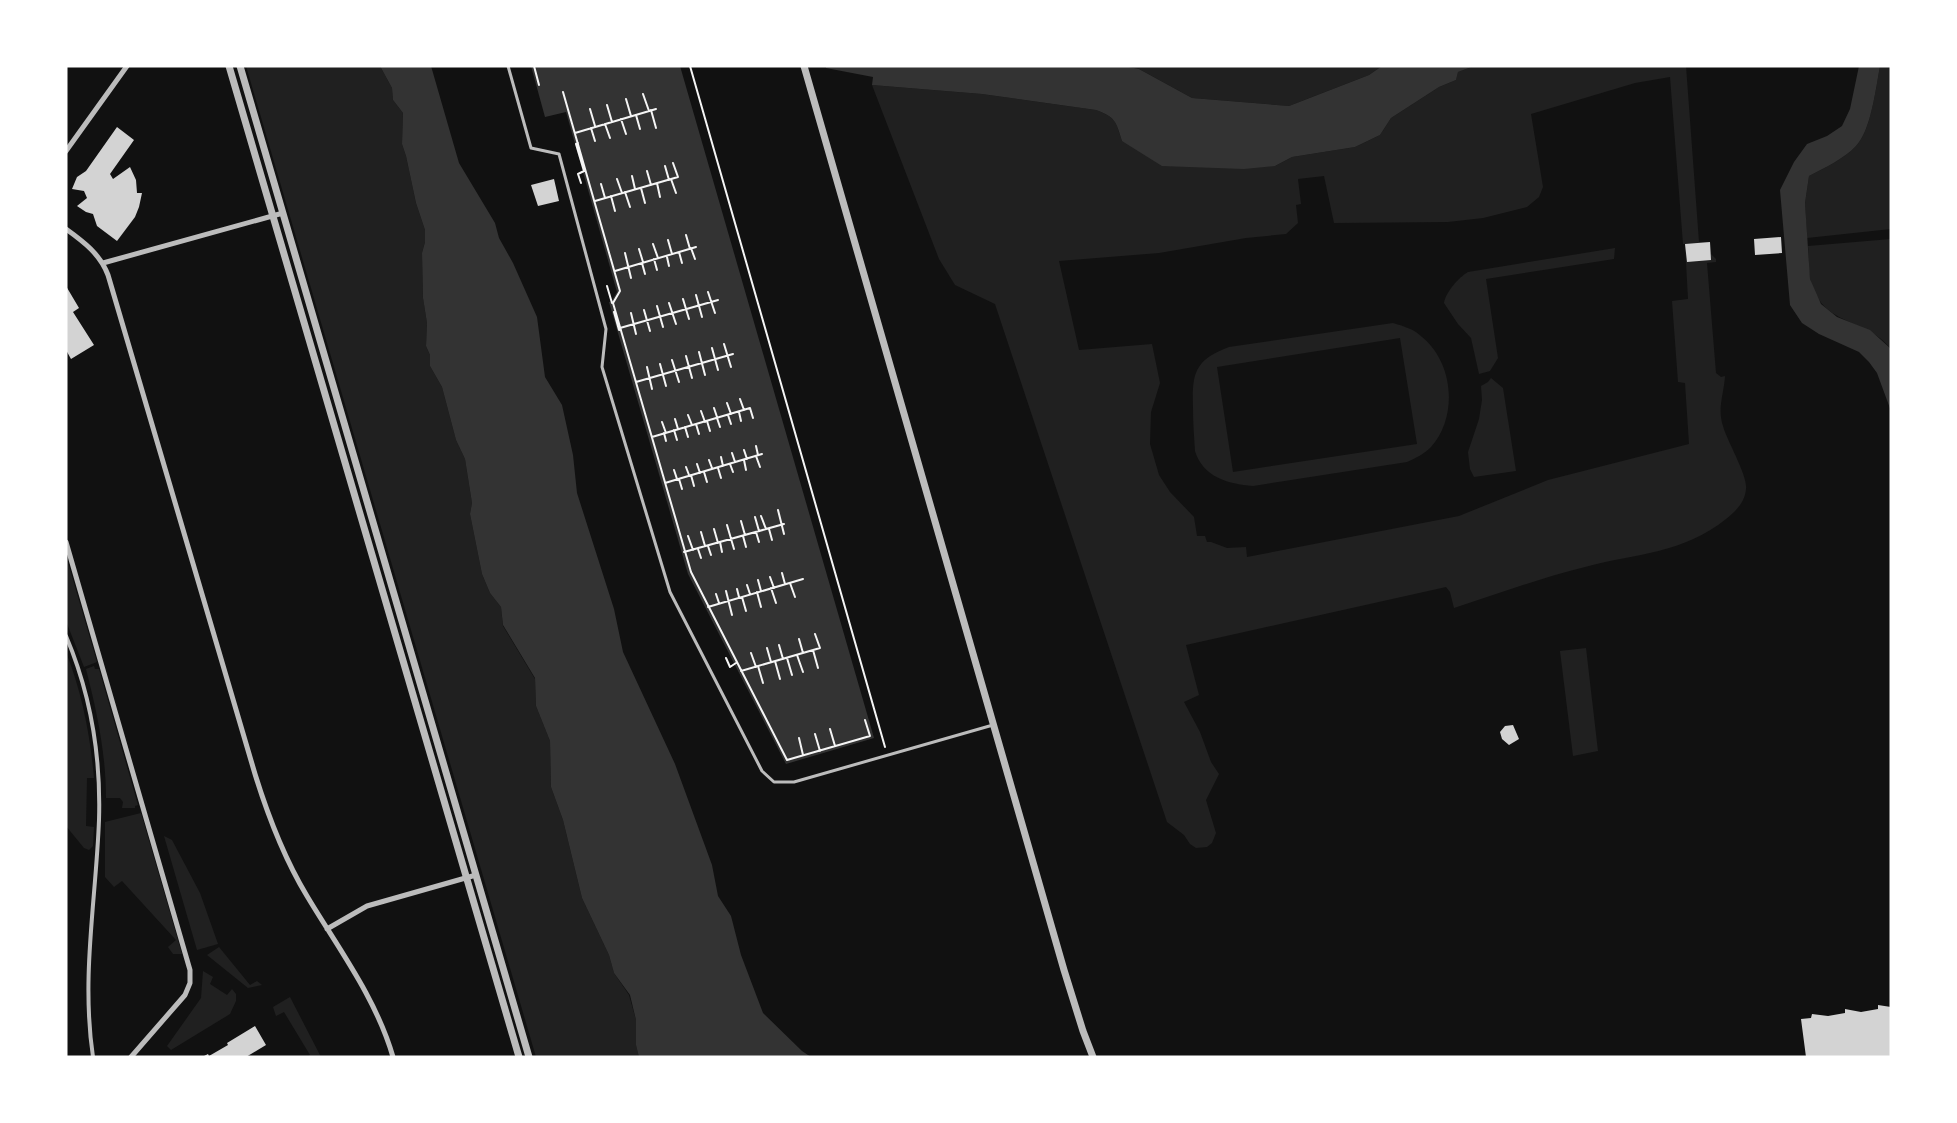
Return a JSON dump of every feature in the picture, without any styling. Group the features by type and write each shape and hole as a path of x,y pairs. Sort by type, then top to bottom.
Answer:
{"street":[{"path":"66,151 128,66"},
{"path":"229,66 519,1057"},
{"path":"240,66 529,1057"},
{"path":"804,66 1073,999 1094,1057"},
{"path":"103,263 283,213"},
{"path":"66,229 87,245 103,263 113,289 258,785 288,861 374,1007 393,1057"},
{"path":"66,542 190,970 190,983 185,995 131,1057"},
{"path":"66,636 87,698 98,763 98,839 87,986 93,1057"},
{"path":"327,929 367,906 476,875"}],"lane":[{"path":"508,66 531,148 559,154 606,329 602,368 670,592 762,771 774,782 794,782 994,725"}],"path":[{"path":"534,66 539,85"},
{"path":"690,66 885,747"},
{"path":"563,92 620,291 613,303 691,572 787,760 870,736 865,720"},
{"path":"643,94 656,128"},
{"path":"626,99 631,116"},
{"path":"607,105 612,122"},
{"path":"590,109 596,127"},
{"path":"575,133 656,109"},
{"path":"636,115 640,129"},
{"path":"621,119 626,134"},
{"path":"605,124 610,138"},
{"path":"591,128 595,141"},
{"path":"578,143 576,144 584,171 578,174 581,183"},
{"path":"594,201 678,177 674,163"},
{"path":"665,166 675,193"},
{"path":"647,171 651,185"},
{"path":"632,176 636,189"},
{"path":"617,179 630,207"},
{"path":"657,183 660,197"},
{"path":"601,184 605,198"},
{"path":"641,188 645,203"},
{"path":"611,196 615,211"},
{"path":"686,235 695,259"},
{"path":"668,240 672,254"},
{"path":"653,244 657,270"},
{"path":"615,271 696,247"},
{"path":"639,249 645,274"},
{"path":"680,252 682,262"},
{"path":"625,253 631,278"},
{"path":"666,256 669,266"},
{"path":"607,286 619,330 621,329"},
{"path":"708,292 715,313"},
{"path":"696,295 702,317"},
{"path":"683,299 689,319"},
{"path":"621,329 718,300"},
{"path":"669,303 676,324"},
{"path":"657,306 663,327"},
{"path":"644,310 650,331"},
{"path":"631,313 636,334"},
{"path":"724,344 731,366"},
{"path":"712,348 718,370"},
{"path":"699,352 705,375"},
{"path":"636,382 733,354"},
{"path":"686,356 692,378"},
{"path":"672,360 679,382"},
{"path":"660,364 666,386"},
{"path":"647,367 652,389"},
{"path":"740,399 744,410"},
{"path":"727,403 730,424"},
{"path":"714,408 720,427"},
{"path":"652,437 750,408 753,418"},
{"path":"701,411 710,431"},
{"path":"739,412 741,421"},
{"path":"688,415 699,434"},
{"path":"675,419 678,429"},
{"path":"662,422 666,441"},
{"path":"685,427 688,437"},
{"path":"674,430 677,440"},
{"path":"756,446 760,467"},
{"path":"744,450 746,470"},
{"path":"732,453 735,462"},
{"path":"665,483 759,455"},
{"path":"721,457 723,466"},
{"path":"709,460 712,469"},
{"path":"697,464 700,473"},
{"path":"730,464 733,472"},
{"path":"686,466 694,486"},
{"path":"718,468 721,478"},
{"path":"674,470 682,489"},
{"path":"704,471 707,482"},
{"path":"778,510 784,534"},
{"path":"761,516 772,540"},
{"path":"755,517 759,542"},
{"path":"741,520 746,547"},
{"path":"727,525 734,549"},
{"path":"684,552 783,525"},
{"path":"714,529 722,552"},
{"path":"701,531 711,555"},
{"path":"688,536 693,550"},
{"path":"698,549 701,558"},
{"path":"782,573 785,584"},
{"path":"770,577 776,603"},
{"path":"708,606 803,579"},
{"path":"758,580 761,591"},
{"path":"790,583 795,597"},
{"path":"747,585 750,594"},
{"path":"737,589 746,611"},
{"path":"726,591 732,615"},
{"path":"757,592 761,607"},
{"path":"716,594 719,603"},
{"path":"722,634 736,664 730,667 726,658"},
{"path":"741,671 820,648 815,634"},
{"path":"799,639 803,653"},
{"path":"779,645 792,675"},
{"path":"767,648 780,679"},
{"path":"813,650 818,668"},
{"path":"752,652 763,683"},
{"path":"797,655 803,672"},
{"path":"830,729 835,746"},
{"path":"814,734 820,751"},
{"path":"799,738 803,755"}],"shaded area":[{"path":"246,66 380,66 392,88 393,100 403,113 402,144 425,230 422,253 423,298 427,323 426,346 430,355 430,366 442,387 456,440 465,459 472,503 470,514 482,574 490,593 501,607 503,626 535,679 536,706 550,741 551,787 563,820 582,898 609,955 614,973 629,995 636,1020 636,1045 639,1057 536,1057"},
{"path":"380,66 431,66 459,163 495,223 499,238 537,317 545,377 562,405 573,455 577,493 614,609 623,652 675,764 712,865 718,896 731,916 741,955 763,1013 811,1057 639,1057 636,1045 636,1020 630,995 614,973 609,955 582,898 563,820 551,787 550,741 536,706 535,678 503,625 501,607 490,593 482,574 470,514 472,503 465,459 456,440 442,387 430,366 430,355 426,346 427,323 423,298 422,253 425,230 402,144 403,113 393,100 392,88"},
{"path":"531,66 680,66 874,738 786,764 688,574 609,302 617,292 566,112 545,117"},
{"path":"826,66 1124,66 1139,69 1192,98 1289,106 1369,75 1382,66 1474,66 1458,72 1456,80 1439,87 1391,118 1380,135 1355,147 1292,157 1275,166 1244,169 1162,166 1122,141 1114,121 1096,110 982,94 872,85 873,77 826,68"},
{"path":"1124,66 1382,66 1369,75 1289,106 1192,98 1139,69"},
{"path":"1474,66 1686,66 1699,242 1710,242 1711,254 1716,259 1716,262 1707,263 1716,373 1721,377 1725,376 1721,419 1744,476 1746,489 1744,498 1726,519 1709,531 1676,546 1568,571 1454,608 1450,592 1446,587 1186,645 1199,695 1184,702 1200,732 1211,762 1219,774 1206,800 1216,833 1212,843 1207,847 1196,848 1167,822 995,304 955,285 939,259 872,85 982,94 1096,110 1114,121 1122,141 1275,166 1292,157 1355,147 1380,135 1391,118 1439,87 1456,80 1458,72","holes":["1670,77 1683,244 1685,244 1688,299 1672,301 1678,382 1685,383 1689,444 1548,480 1459,516 1247,557 1246,547 1227,548 1207,542 1205,536 1197,536 1194,517 1170,492 1159,475 1150,444 1151,412 1160,383 1152,344 1079,350 1059,261 1159,253 1246,238 1286,234 1298,223 1296,205 1301,204 1298,179 1324,176 1334,223 1448,222 1483,218 1527,207 1539,197 1543,187 1531,114 1635,83"]},
{"path":"1859,66 1880,66 1866,130 1851,151 1809,176 1805,203 1810,279 1821,304 1837,317 1870,330 1890,348 1891,411 1877,373 1869,362 1859,352 1819,334 1802,323 1790,305 1780,190 1794,162 1807,144 1827,136 1842,126 1850,109"},
{"path":"1880,66 1891,66 1891,229 1807,238 1805,203 1809,176 1846,155 1861,139 1872,108"},
{"path":"1891,239 1891,349 1869,331 1834,314 1824,306 1816,295 1810,279 1808,246"},
{"path":"1615,248 1614,259 1486,279 1498,358 1490,371 1479,374 1471,338 1444,303 1450,290 1460,278 1468,272"},
{"path":"1393,323 1401,325 1422,337 1433,348 1446,375 1449,390 1448,406 1440,435 1420,456 1407,462 1253,486 1218,478 1204,467 1195,451 1193,386 1202,363 1208,357 1229,347","holes":["1400,338 1417,444 1233,472 1217,367"]},
{"path":"1491,378 1503,388 1516,471 1474,477 1470,469 1468,452 1479,419 1482,400 1481,386"},
{"path":"66,556 97,662 84,667 66,621"},
{"path":"1586,648 1598,751 1573,756 1560,651"},
{"path":"66,652 81,698 94,778 87,778 86,826 94,827 93,846 89,850 84,848 66,826"},
{"path":"94,666 95,669 99,669 138,805 135,808 122,808 123,802 120,798 106,798 100,733 86,669"},
{"path":"141,813 182,954 173,954 168,947 176,940 122,881 114,887 105,877 105,822"},
{"path":"164,836 172,840 200,893 218,944 197,950"},
{"path":"219,947 250,985 257,981 262,985 248,988 207,955"},
{"path":"203,971 213,977 210,984 227,995 232,989 236,994 236,1001 230,1014 171,1050 167,1046 201,998"},
{"path":"290,997 321,1057 307,1057 310,1055 284,1012 276,1016 273,1007"}],"building":[{"path":"117,127 134,140 110,174 113,179 130,167 136,180 137,193 142,193 135,217 117,241 97,226 93,214 77,206 87,198 84,191 72,189 77,177 86,171"},
{"path":"554,179 559,201 538,206 531,185"},
{"path":"1781,237 1782,253 1755,255 1754,239"},
{"path":"1710,242 1711,260 1687,262 1685,244"},
{"path":"66,286 79,308 73,312 94,345 71,359 66,350"},
{"path":"1513,725 1519,739 1509,745 1502,739 1500,732 1505,726"},
{"path":"1878,1005 1891,1007 1891,1057 1806,1057 1801,1019 1811,1018 1812,1014 1828,1016 1845,1013 1845,1009 1861,1012 1878,1009"},
{"path":"255,1026 266,1045 246,1057 202,1057 208,1054 209,1056 228,1045 227,1043"}]}
